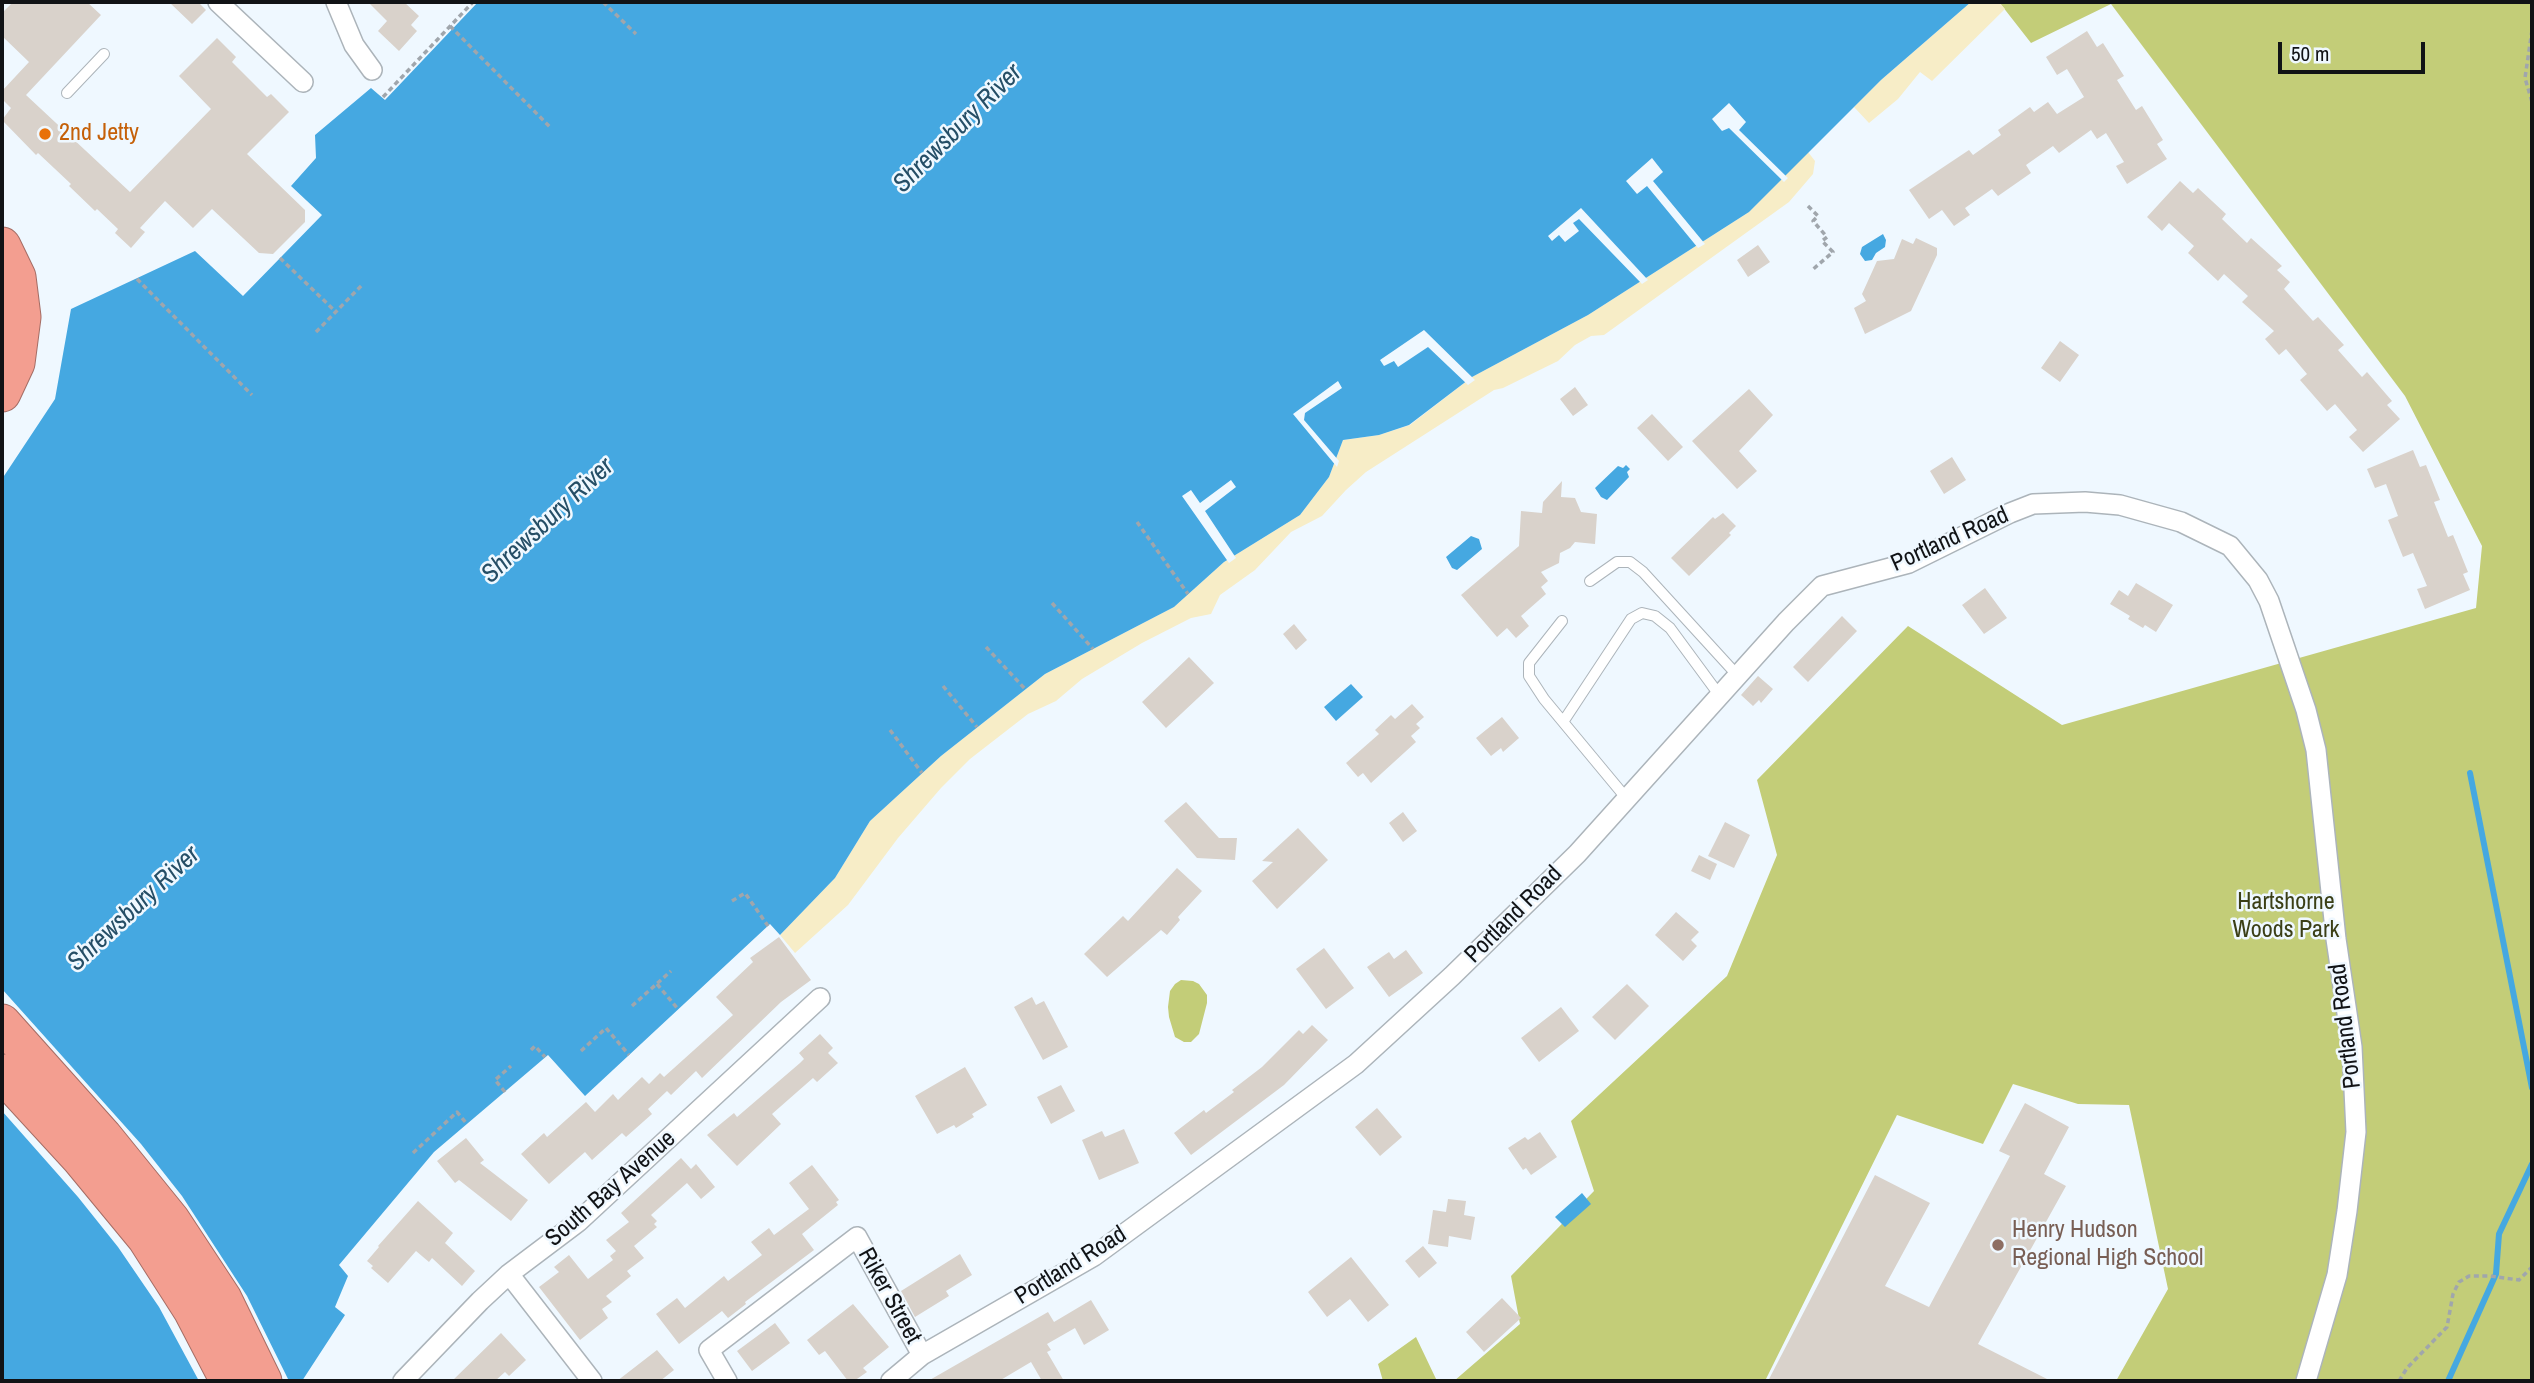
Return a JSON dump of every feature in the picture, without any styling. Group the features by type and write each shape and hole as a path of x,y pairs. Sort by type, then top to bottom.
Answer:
{"highway":[{"path":"2,246 17,277 22,317 16,363 2,393"},
{"path":"2,1023 103,1136 171,1220 223,1300 264,1381"},
{"path":"2,1073 80,1158 146,1238 192,1310 229,1381"}],"street":[{"path":"218,2 303,82"},
{"path":"336,2 354,45 372,70"},
{"name":"Portland Road","path":"891,1381 922,1355 1094,1256 1356,1064 1452,976 1577,854 1822,586 1909,563 2033,504 2085,502 2139,509 2181,522 2230,546 2246,563 2258,580 2277,623 2316,750 2336,939 2352,1047 2356,1132 2337,1275 2306,1381"},
{"name":"South Bay Avenue","path":"403,1381 480,1301 578,1222 820,998"},
{"name":"Riker Street","path":"727,1381 709,1350 856,1237 922,1355"},
{"path":"509,1275 592,1381"}],"lane":[{"path":"67,93 104,54"},
{"path":"1590,581 1617,562 1630,562 1643,572 1738,676"},
{"path":"1563,722 1631,620 1642,613 1655,616 1670,628 1720,696"},
{"path":"1562,621 1529,663 1529,676 1563,722 1628,799"}],"path":[{"path":"383,97 473,2"},
{"path":"603,2 636,34"},
{"path":"450,26 550,127"},
{"path":"2532,30 2525,78 2532,102"},
{"path":"1808,206 1818,216 1813,221 1827,237 1822,241 1833,252 1811,271"},
{"path":"280,258 336,312"},
{"path":"137,279 252,395"},
{"path":"316,332 362,285"},
{"path":"1137,522 1188,594"},
{"path":"1052,603 1093,649"},
{"path":"986,647 1026,690"},
{"path":"943,686 977,727"},
{"path":"890,730 922,773"},
{"path":"732,901 745,893 768,926"},
{"path":"632,1006 671,971"},
{"path":"657,984 678,1009"},
{"path":"581,1051 606,1028 629,1055"},
{"path":"531,1050 535,1046 545,1057"},
{"path":"505,1092 495,1080 511,1066"},
{"path":"413,1153 457,1112 467,1124"},
{"path":"2399,1381 2407,1368 2447,1327 2453,1294 2459,1282 2469,1276 2519,1280 2532,1267"}],"green space":[{"name":"Hartshorne Woods Park","path":"1999,2 2532,2 2532,1381 2116,1381 2168,1289 2129,1105 2078,1104 2013,1084 1983,1144 1897,1115 1765,1381 1454,1381 1520,1324 1511,1276 1594,1191 1571,1121 1727,976 1777,855 1757,780 1908,626 2062,725 2476,608 2482,546 2405,396 2111,4 2031,43"},
{"path":"1181,980 1199,984 1207,995 1199,1034 1191,1042 1175,1037 1169,1017 1170,991"},
{"path":"1416,1337 1437,1381 1383,1381 1378,1364"}],"sand":[{"path":"1971,2 1999,2 2005,9 1932,81 1920,72 1898,99 1869,123 1854,107"},
{"path":"1808,152 1815,161 1813,174 1789,202 1604,335 1591,336 1575,345 1558,361 1494,390 1366,472 1322,516 1291,532 1255,570 1220,595 1211,614 1191,618 1142,643 1082,679 1056,701 1028,714 970,759 941,788 898,838 848,905 795,953 780,935 835,878 870,821 941,756 1045,674 1174,607 1224,562 1300,515 1329,477 1343,440 1379,435 1410,425 1472,377 1588,315 1749,212"}],"water":[{"name":"Shrewsbury River","path":"478,2 1971,2 1881,80 1749,212 1588,315 1472,377 1409,425 1379,435 1343,440 1329,477 1300,515 1224,562 1174,607 1045,674 941,756 870,821 835,878 780,935 770,924 585,1096 548,1055 434,1152 339,1265 348,1276 335,1307 345,1315 302,1381 2,1381 2,479 55,399 71,309 195,251 243,296 322,215 291,186 316,158 315,135 371,88 385,100"},
{"path":"1883,234 1885,247 1876,253 1872,260 1865,261 1860,254 1862,247"},
{"path":"1626,465 1630,469 1627,472 1629,477 1607,500 1601,497 1595,488 1618,466 1623,468"},
{"path":"1471,536 1479,539 1482,549 1457,570 1452,568 1446,557"},
{"path":"1351,684 1363,697 1336,721 1324,707"},
{"path":"1582,1193 1591,1204 1565,1227 1555,1217"}],"pier":[{"path":"1729,103 1746,122 1739,130 1788,178 1784,182 1729,128 1722,131 1712,119"},
{"path":"1652,158 1663,172 1653,181 1705,244 1698,248 1647,186 1637,194 1626,181"},
{"path":"1581,208 1648,280 1642,284 1579,219 1573,223 1579,231 1565,242 1559,235 1552,241 1548,236"},
{"path":"1424,330 1475,380 1468,385 1428,347 1398,367 1394,361 1384,366 1380,360"},
{"path":"1338,381 1342,388 1305,413 1304,420 1339,461 1337,467 1293,414"},
{"path":"1231,480 1236,487 1205,511 1236,558 1229,563 1182,496 1191,490 1200,503"},
{"path":"2,989 141,1144 182,1196 247,1296 289,1381 199,1381 159,1307 118,1247 2,1111"}],"building":[{"path":"13,2 87,2 101,15 26,95 130,192 211,109 179,76 217,38 236,57 232,62 267,97 271,94 289,112 247,154 305,210 305,222 273,254 259,253 212,209 193,228 165,201 140,228 145,232 131,248 115,233 118,229 97,209 95,211 69,186 71,184 38,153 36,155 2,120 11,108 2,99 2,91 29,62 2,36 2,13"},
{"path":"169,2 198,2 206,10 192,24"},
{"path":"368,2 404,2 419,16 411,25 417,31 399,51 378,31 387,21"},
{"path":"2087,31 2097,47 2103,43 2124,76 2117,80 2136,110 2142,106 2163,140 2157,144 2167,159 2127,184 2116,166 2124,162 2106,133 2097,139 2091,130 2059,153 2053,146 2026,165 2031,173 1998,196 1992,189 1965,208 1970,215 1954,226 1942,210 1929,219 1909,190 1969,150 1973,155 2001,135 1998,130 2030,107 2034,112 2048,102 2057,114 2084,97 2067,69 2057,75 2046,57"},
{"path":"2180,181 2193,193 2198,188 2226,214 2222,219 2247,243 2251,238 2282,266 2277,270 2290,282 2284,289 2313,321 2318,317 2344,345 2338,350 2362,377 2367,372 2392,401 2387,405 2400,419 2363,452 2349,437 2357,430 2335,404 2327,411 2300,380 2307,374 2286,349 2279,355 2265,339 2274,331 2242,302 2248,296 2224,274 2218,281 2188,253 2194,246 2169,223 2162,231 2147,217"},
{"path":"1916,238 1937,248 1937,255 1911,311 1865,334 1854,308 1866,301 1862,294 1877,261 1894,259 1902,239 1913,244"},
{"path":"1758,245 1770,262 1748,277 1737,260"},
{"path":"2060,341 2079,355 2060,382 2041,368"},
{"path":"1575,387 1588,405 1573,416 1560,399"},
{"path":"1749,389 1773,415 1739,451 1757,471 1737,489 1692,441"},
{"path":"1652,414 1683,447 1668,461 1637,428"},
{"path":"2413,450 2420,467 2426,465 2440,500 2434,502 2448,537 2453,535 2468,572 2463,574 2470,590 2425,609 2417,589 2427,586 2413,553 2403,557 2388,520 2398,516 2386,484 2375,488 2367,469"},
{"path":"1952,457 1966,480 1944,494 1930,471"},
{"path":"1562,481 1561,497 1575,498 1581,512 1597,514 1595,544 1575,542 1560,553 1559,563 1541,572 1548,581 1541,587 1546,594 1521,616 1529,626 1516,638 1507,628 1497,637 1461,595 1519,546 1521,511 1542,513 1543,502"},
{"path":"1723,513 1736,526 1729,533 1731,535 1689,576 1671,558 1713,517 1715,519"},
{"path":"2136,583 2173,605 2156,632 2128,619 2130,616 2110,604 2119,590 2128,596"},
{"path":"1985,588 2007,618 1984,634 1962,605"},
{"path":"1842,616 1857,631 1808,682 1793,667"},
{"path":"1294,624 1307,640 1296,650 1283,634"},
{"path":"1189,657 1214,683 1166,728 1142,702"},
{"path":"1758,676 1773,689 1761,703 1759,700 1753,706 1741,695"},
{"path":"1412,704 1424,717 1416,724 1420,728 1411,736 1416,742 1371,783 1363,773 1358,777 1346,763 1379,734 1375,730 1391,715 1395,719"},
{"path":"1502,717 1519,738 1503,752 1501,748 1491,756 1476,738"},
{"path":"1186,802 1219,838 1237,838 1235,860 1197,858 1164,821"},
{"path":"1403,812 1417,831 1403,842 1389,823"},
{"path":"1725,822 1750,835 1734,868 1708,856"},
{"path":"1298,828 1328,860 1277,909 1252,881 1273,862 1262,861"},
{"path":"1699,855 1717,864 1710,880 1691,871"},
{"path":"1177,868 1202,891 1178,917 1180,920 1167,935 1161,930 1107,977 1084,954 1123,916 1128,921"},
{"path":"1676,912 1699,932 1691,940 1697,946 1683,961 1655,935"},
{"path":"779,937 811,980 781,1002 702,1078 696,1071 671,1095 667,1091 648,1109 652,1114 626,1137 622,1133 592,1160 585,1152 549,1184 521,1154 544,1133 547,1137 586,1102 595,1112 613,1094 618,1100 642,1077 649,1084 660,1073 664,1077 733,1015 716,997 753,962 750,958"},
{"path":"1324,948 1354,988 1326,1009 1296,969"},
{"path":"1406,950 1423,973 1389,997 1367,967 1389,952 1394,959"},
{"path":"1627,984 1649,1006 1615,1040 1592,1017"},
{"path":"1032,997 1036,1005 1044,1001 1068,1047 1043,1060 1014,1007"},
{"path":"1561,1007 1579,1031 1539,1062 1521,1038"},
{"path":"1312,1025 1328,1040 1284,1085 1191,1155 1174,1133 1234,1092 1232,1090 1262,1067 1299,1030 1303,1034"},
{"path":"820,1034 833,1048 828,1053 838,1063 817,1082 813,1078 772,1114 781,1124 737,1166 707,1135 734,1113 737,1117 800,1063 804,1059 799,1053"},
{"path":"965,1067 987,1105 956,1128 954,1125 937,1134 915,1096"},
{"path":"1061,1085 1075,1111 1051,1124 1037,1097"},
{"name":"Henry Hudson Regional High School","path":"2025,1103 2069,1127 2044,1174 2066,1186 1978,1344 2051,1381 1768,1381 1875,1175 1930,1203 1885,1286 1929,1307 2010,1156 1999,1151"},
{"path":"1377,1108 1402,1137 1380,1156 1355,1127"},
{"path":"1124,1129 1139,1163 1099,1180 1082,1140 1102,1131 1105,1137"},
{"path":"1540,1132 1557,1157 1531,1175 1526,1168 1523,1170 1508,1148 1525,1137 1528,1140"},
{"path":"466,1138 484,1160 480,1163 528,1200 511,1221 459,1180 455,1183 437,1161"},
{"path":"681,1158 691,1169 696,1164 715,1187 701,1199 687,1183 651,1215 657,1221 654,1224 657,1227 634,1246 644,1258 627,1271 631,1276 606,1296 612,1302 602,1309 608,1318 580,1340 539,1287 559,1272 554,1267 569,1255 588,1279 613,1260 610,1256 616,1251 606,1240 629,1222 621,1213"},
{"path":"812,1165 839,1200 836,1202 838,1205 802,1234 814,1250 728,1318 722,1311 679,1344 656,1314 677,1298 685,1308 724,1276 728,1281 762,1255 751,1242 769,1228 774,1235 809,1209 789,1183"},
{"path":"1448,1199 1466,1201 1464,1215 1475,1217 1471,1240 1449,1236 1448,1247 1428,1244 1433,1210 1446,1212"},
{"path":"418,1201 453,1233 445,1243 475,1271 462,1286 432,1258 429,1262 416,1251 388,1283 367,1261"},
{"path":"1423,1246 1437,1263 1419,1278 1405,1261"},
{"path":"960,1254 972,1275 946,1291 949,1296 915,1317 901,1291"},
{"path":"1351,1257 1389,1305 1368,1322 1350,1299 1327,1317 1308,1292"},
{"path":"1502,1298 1521,1318 1484,1352 1466,1332"},
{"path":"1091,1300 1109,1330 1084,1345 1075,1328 1047,1344 1051,1350 1047,1352 1064,1381 1042,1381 1031,1362 999,1381 928,1381 1048,1312 1054,1322"},
{"path":"853,1304 889,1347 863,1368 867,1372 854,1381 848,1381 825,1351 819,1355 807,1340"},
{"path":"775,1323 790,1343 752,1371 737,1351"},
{"path":"501,1333 526,1360 509,1376 505,1372 495,1381 452,1381"},
{"path":"657,1350 674,1370 660,1381 617,1381"}],"waterway":[{"path":"2470,773 2532,1088"},
{"path":"2448,1381 2496,1274 2499,1234 2532,1164"}],"place":[{"name":"2nd Jetty","path":"45,134"},
{"name":"Henry Hudson Regional High School","path":"1998,1245"}]}
